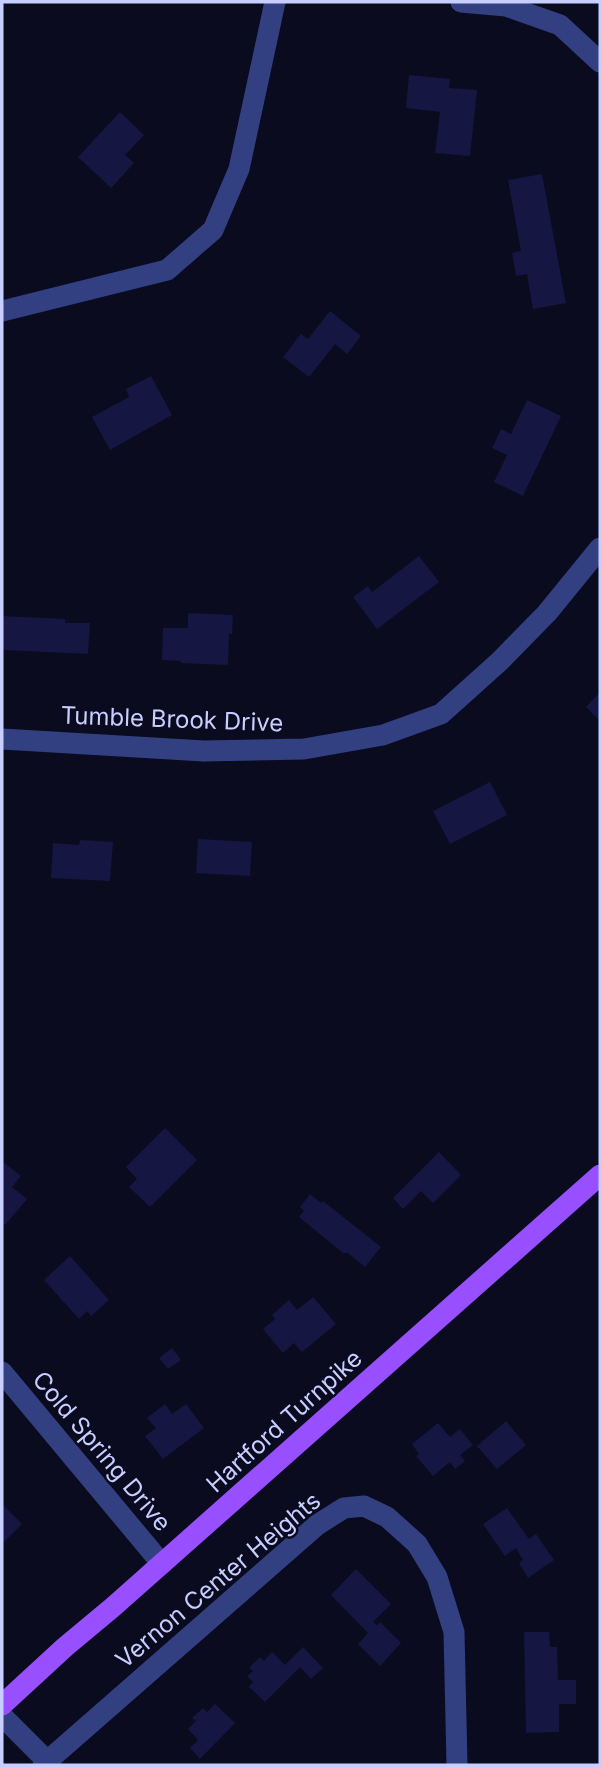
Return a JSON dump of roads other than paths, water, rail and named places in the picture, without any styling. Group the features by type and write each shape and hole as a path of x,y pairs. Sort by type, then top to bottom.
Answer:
{"main road":[{"name":"Hartford Turnpike","path":"2,1705 600,1175"}],"street":[{"path":"2,311 167,270 213,230 239,169 275,2"},
{"path":"460,2 506,6 560,25 600,62"},
{"name":"Tumble Brook Drive","path":"2,739 204,751 304,749 383,735 441,714 500,662 547,613 600,548"},
{"name":"Cold Spring Drive","path":"2,1372 162,1564"},
{"name":"Vernon Center Heights","path":"2,1716 45,1763 317,1525 344,1508 364,1506 387,1517 417,1544 437,1577 454,1632 457,1765"}]}
